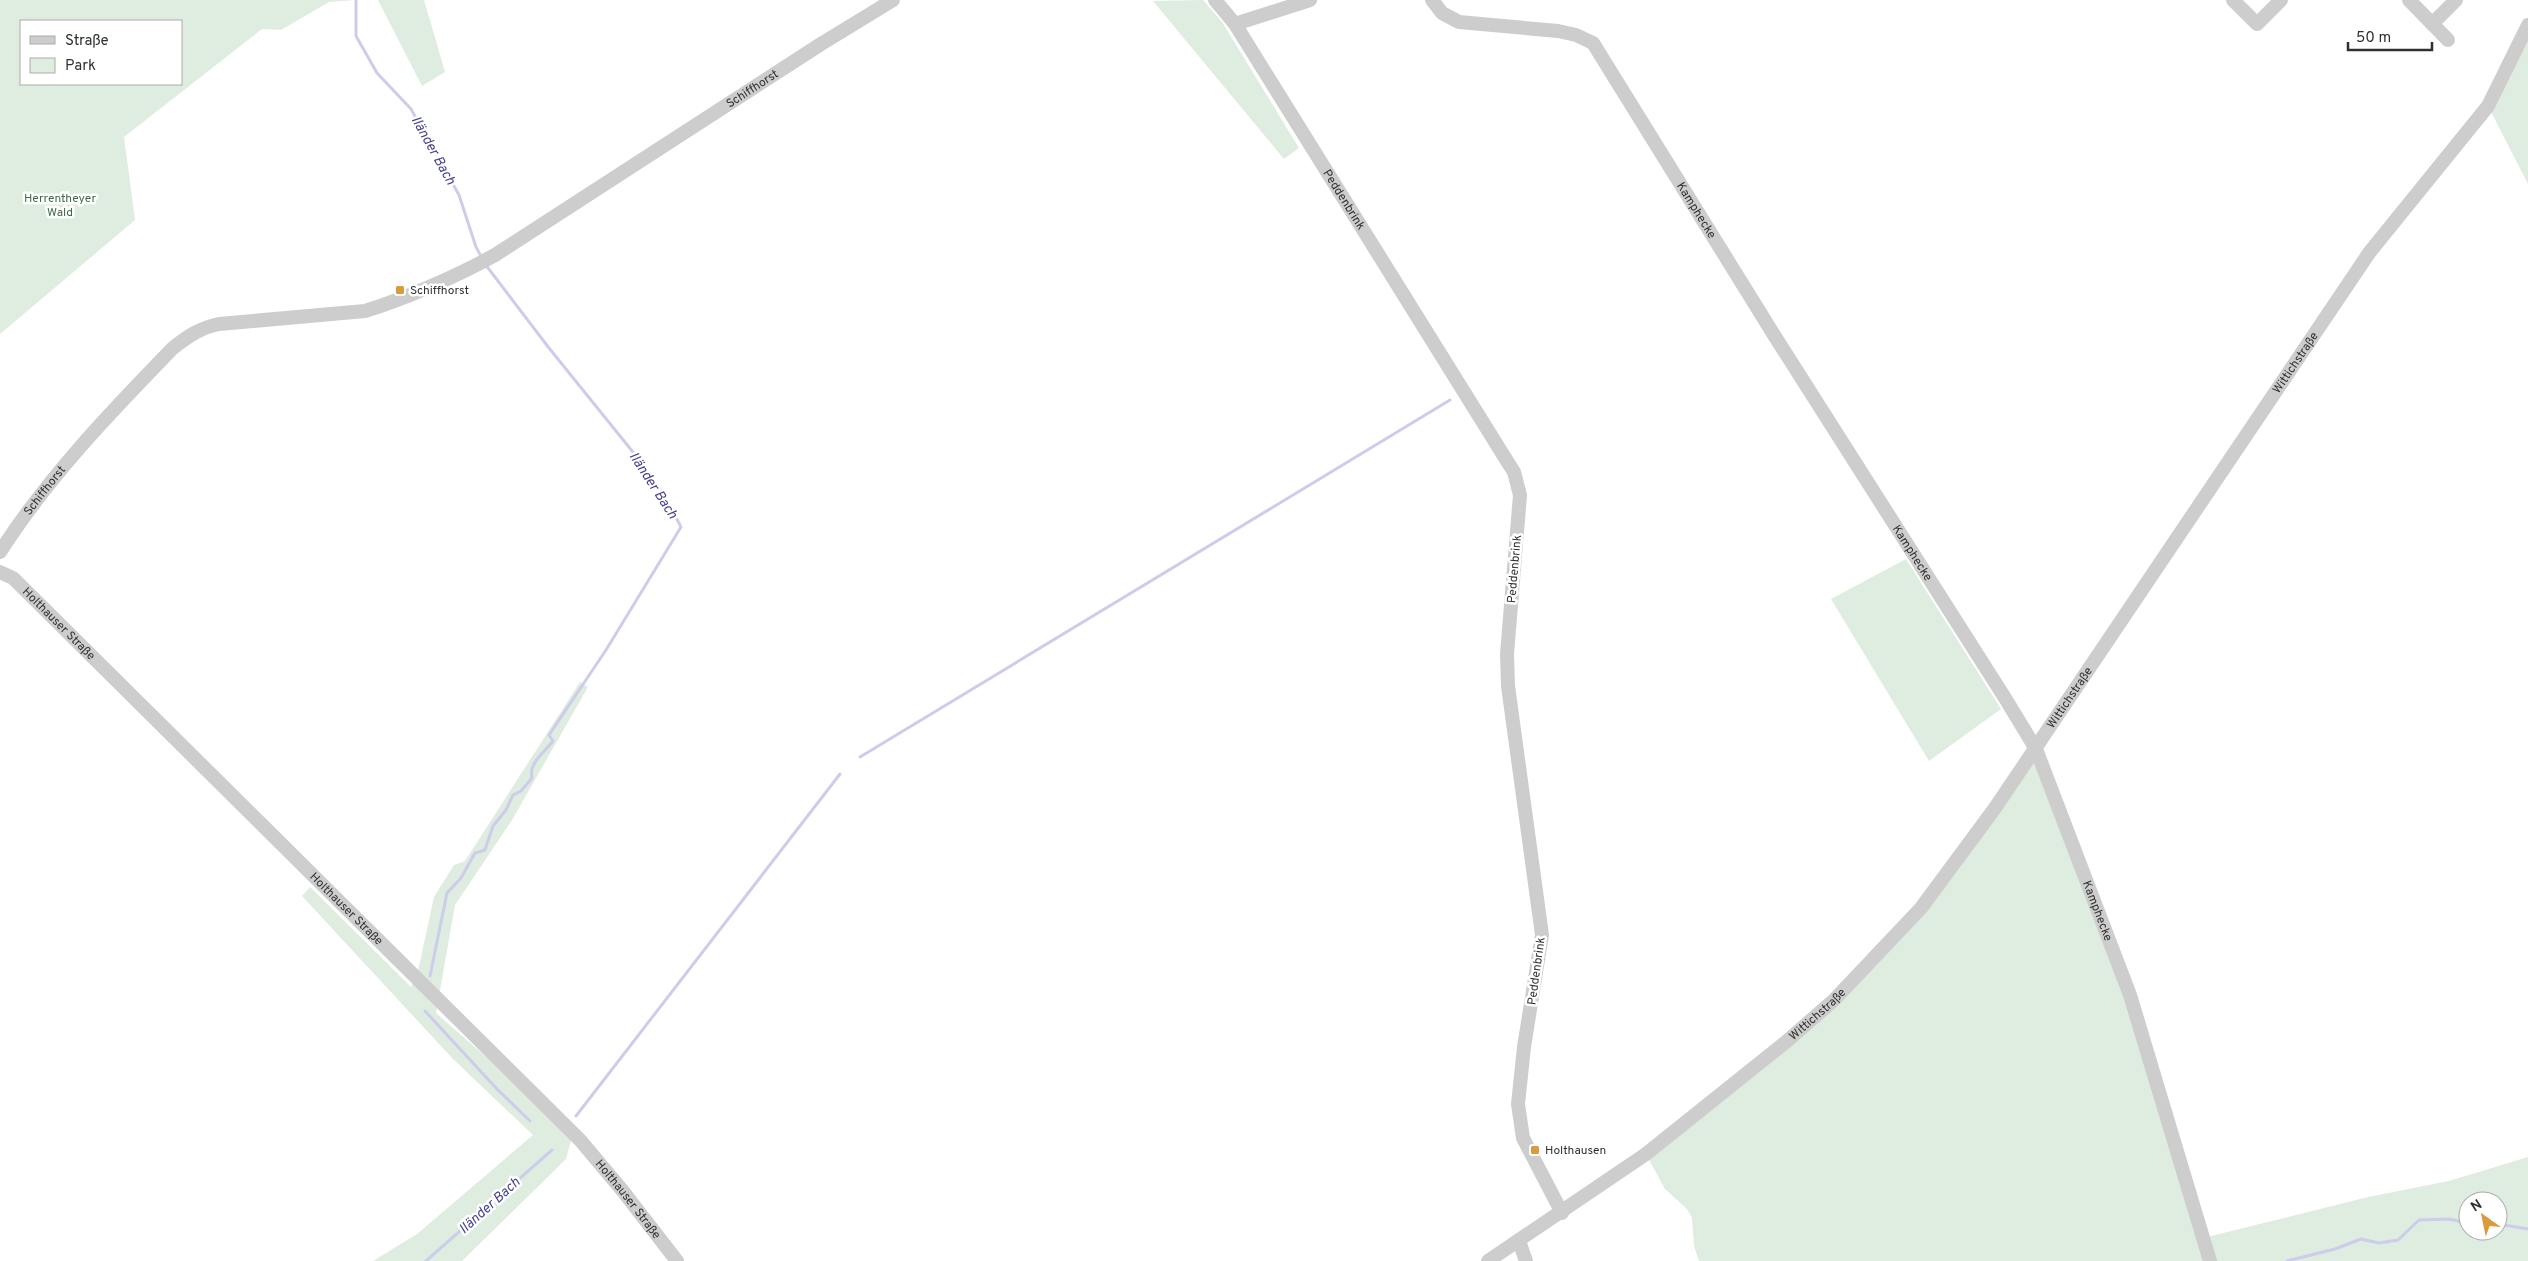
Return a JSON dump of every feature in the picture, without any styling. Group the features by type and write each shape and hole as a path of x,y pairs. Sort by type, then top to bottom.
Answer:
{"street":[{"name":"Schiffhorst","path":"0,552 18,523 85,442 173,348 188,336 204,327 219,324 365,311 385,305 477,265 820,44 893,0"},
{"name":"Peddenbrink","path":"1215,0 1235,24 1507,461 1518,484 1520,495 1507,654 1508,686 1542,935 1524,1046 1518,1104 1523,1138 1562,1213"},
{"path":"1235,24 1310,0"},
{"name":"Kamphecke","path":"1432,0 1442,12 1459,22 1558,31 1576,35 1593,43 2036,749 2130,995 2210,1261"},
{"path":"2233,0 2257,24 2281,0"},
{"path":"2409,0 2448,40"},
{"path":"2432,24 2456,0"},
{"name":"Wittichstraße","path":"1488,1261 1562,1213 1653,1148 1787,1041 1834,1000 1882,951 1937,887 1975,838 2036,749 2364,261 2404,207 2488,106 2528,25"},
{"name":"Holthauser Straße","path":"0,572 13,578 580,1140 677,1261"},
{"path":"1519,1241 1526,1261"}],"green space":[{"name":"Herrentheyer Wald","path":"0,0 356,0 329,2 281,30 262,29 124,137 135,220 0,334"},
{"path":"378,0 424,0 445,72 422,86"},
{"path":"1203,0 1222,22 1299,148 1284,159 1153,1"},
{"path":"2528,27 2528,184 2488,106"},
{"path":"1906,559 2001,709 1929,761 1831,599"},
{"path":"580,682 588,687 512,820 455,905 436,1013 573,1133 566,1159 462,1261 373,1261 417,1234 533,1135 453,1059 302,896 310,887 411,987 418,971 434,897 454,865 465,861"},
{"path":"2036,749 2086,880 2203,1238 2368,1197 2449,1181 2528,1157 2528,1261 1699,1261 1694,1246 1692,1218 1687,1209 1665,1189 1646,1154 1882,951"}],"waterway":[{"name":"Iländer Bach","path":"356,0 356,36 377,73 411,109 459,195 476,247 482,258"},
{"name":"Iländer Bach","path":"430,976 447,893 461,878 475,853 485,850 493,826 506,810 513,795 521,791 532,778 532,767 553,741 549,735 606,650 681,527 662,491 651,482 645,467 549,348 485,264"},
{"path":"860,757 1450,400"},
{"path":"576,1116 840,774"},
{"name":"Iländer Bach","path":"425,1011 497,1089 530,1121"},
{"name":"Iländer Bach","path":"426,1261 552,1150"},
{"path":"2287,1261 2335,1249 2361,1239 2379,1243 2398,1240 2419,1220 2449,1219 2458,1221"},
{"path":"2508,1226 2528,1229"}],"place":[{"name":"Schiffhorst","path":"400,290"},
{"name":"Holthausen","path":"1535,1150"}]}
